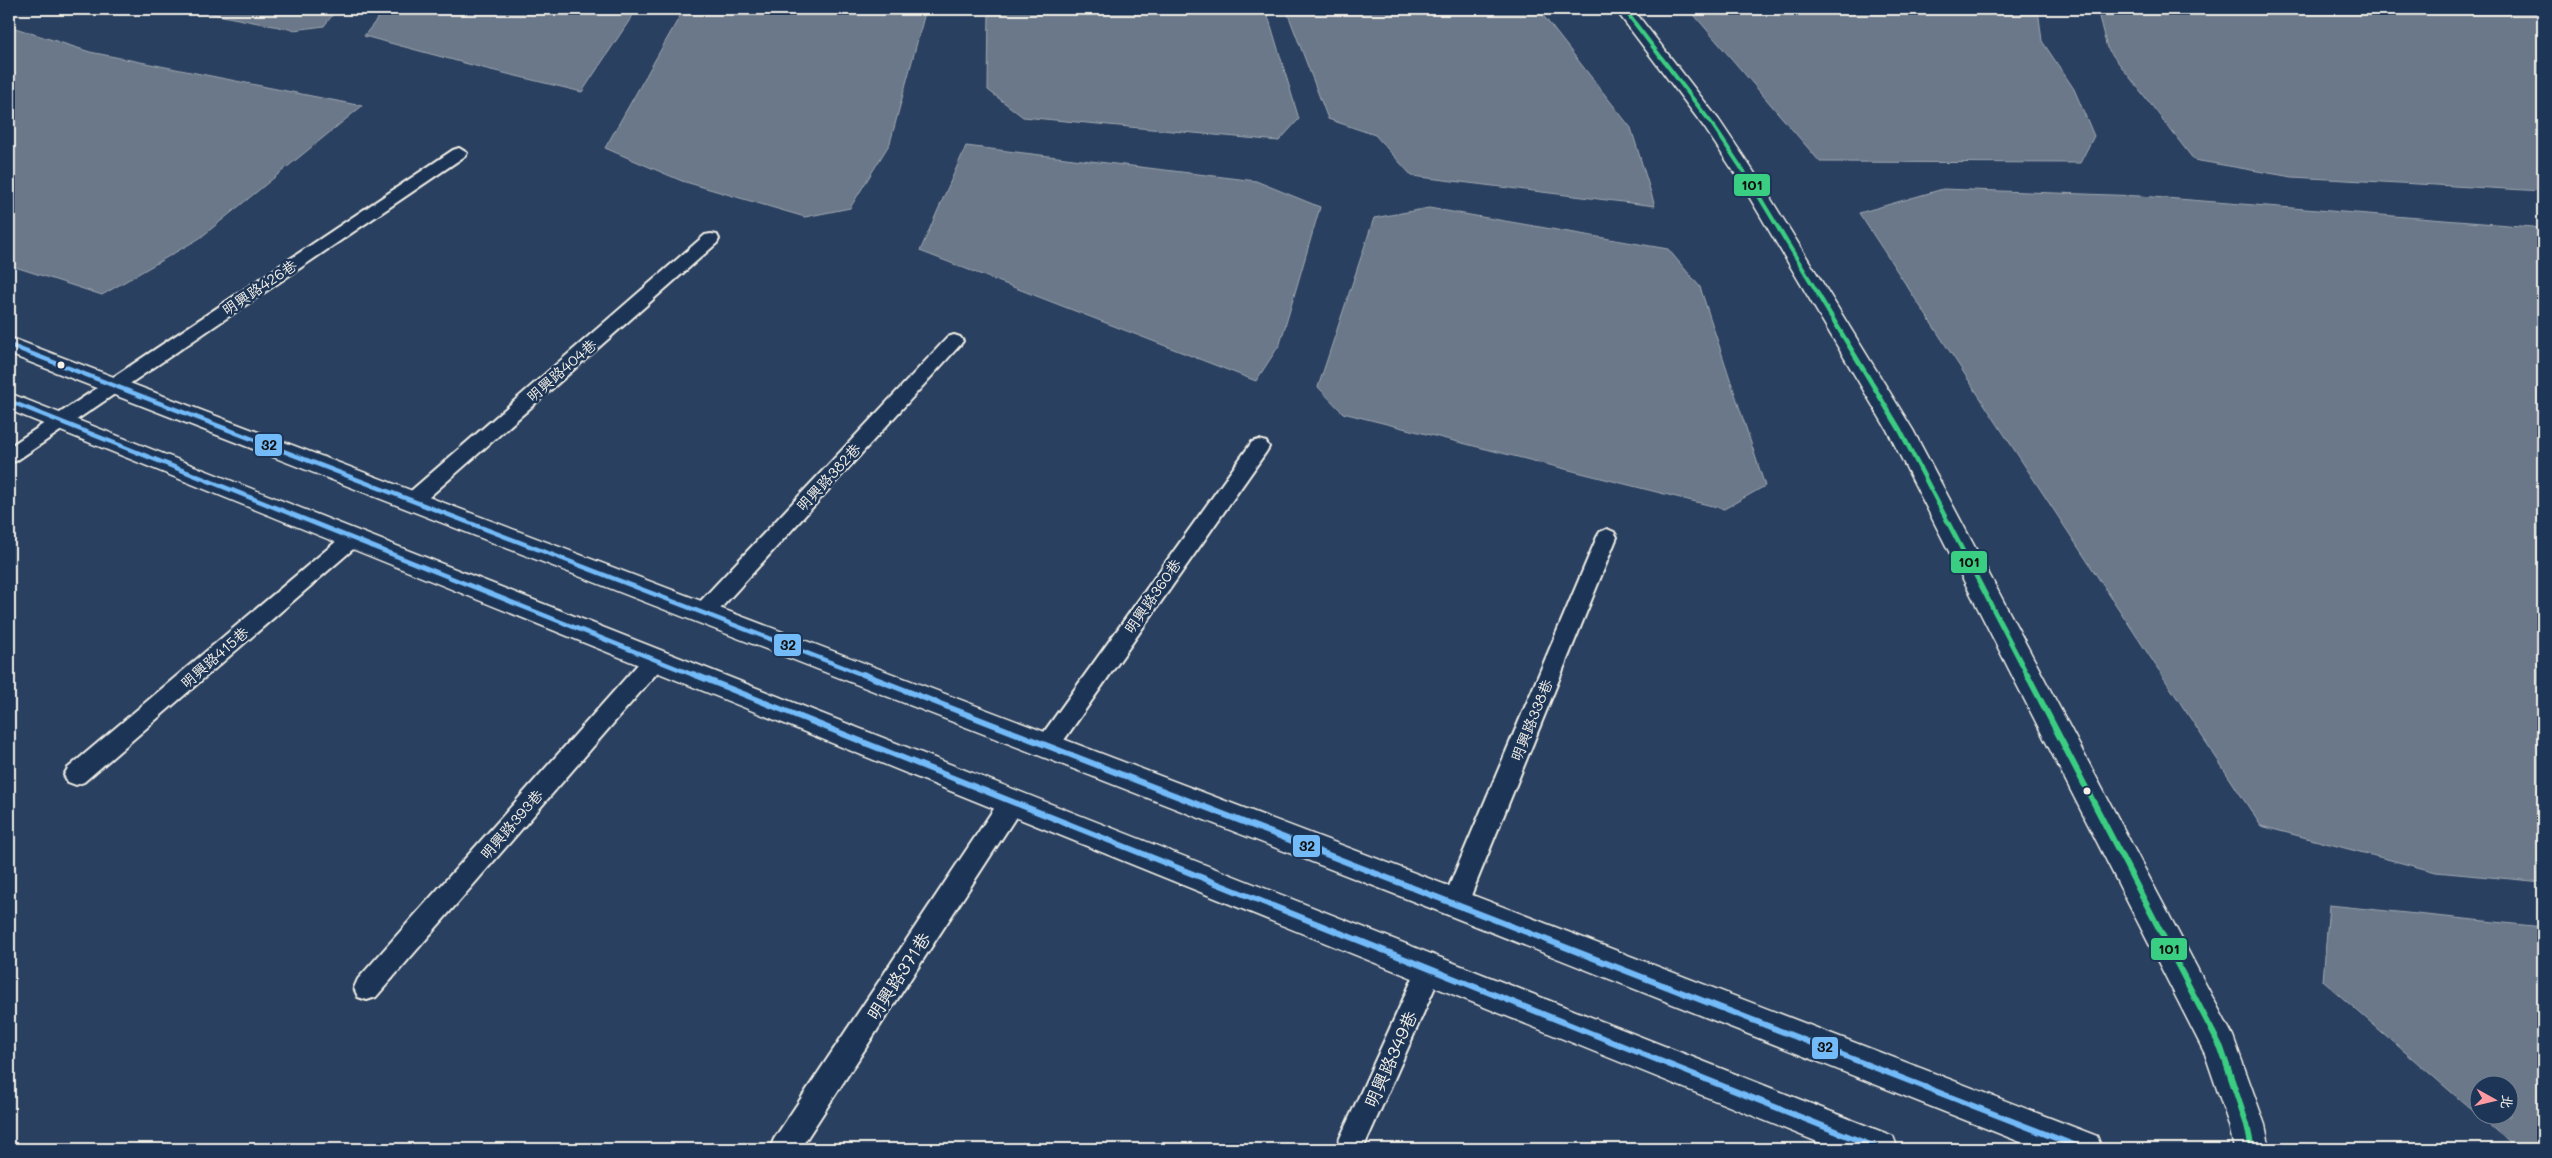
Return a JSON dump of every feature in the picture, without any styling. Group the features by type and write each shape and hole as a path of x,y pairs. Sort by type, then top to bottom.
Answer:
{"main road":[{"path":"1624,9 1712,124 1748,178 1900,430 2220,1048 2247,1125 2252,1149"},
{"path":"9,345 1455,903 2084,1149"},
{"path":"9,401 1880,1149"}],"lane":[{"name":"明興路426巷","path":"9,456 58,421 113,386 458,153"},
{"name":"明興路404巷","path":"412,501 711,239"},
{"name":"明興路382巷","path":"703,613 954,341"},
{"name":"明興路360巷","path":"1047,746 1259,447"},
{"name":"明興路338巷","path":"1455,903 1607,537"},
{"name":"明興路415巷","path":"76,775 352,539"},
{"name":"明興路393巷","path":"367,988 656,660"},
{"name":"明興路371巷","path":"784,1149 1012,802"},
{"name":"明興路349巷","path":"1349,1149 1430,969"}],"water":[{"path":"187,9 337,9 324,26 294,30"},
{"path":"385,9 637,9 582,92 364,36"},
{"path":"684,9 926,9 890,143 850,208 805,217 682,181 605,148"},
{"path":"989,9 1266,9 1299,119 1279,141 1023,117 988,90"},
{"path":"1286,9 1538,9 1631,128 1655,206 1412,176 1375,135 1328,119"},
{"path":"1689,9 2038,9 2042,41 2074,89 2094,136 2080,163 1820,162"},
{"path":"2097,9 2543,9 2543,191 2292,177 2194,160 2107,48"},
{"path":"9,26 90,52 362,106 200,238 102,295 9,265"},
{"path":"966,146 1256,181 1320,207 1280,344 1256,381 920,251"},
{"path":"1943,189 2140,196 2543,229 2543,882 2436,872 2261,826 1859,213"},
{"path":"1429,208 1668,249 1700,287 1765,486 1724,509 1343,413 1318,387 1374,218"},
{"path":"2329,905 2543,927 2543,1149 2517,1149 2490,1126 2520,1126 2520,1076 2470,1076 2470,1108 2323,981"}],"transit line":[{"name":"101","path":"1624,9 1712,124 1748,178 1900,430 2221,1048 2247,1125 2252,1149"},
{"name":"32","path":"9,345 1455,903 2084,1149"},
{"name":"32","path":"9,401 1880,1149"}]}
